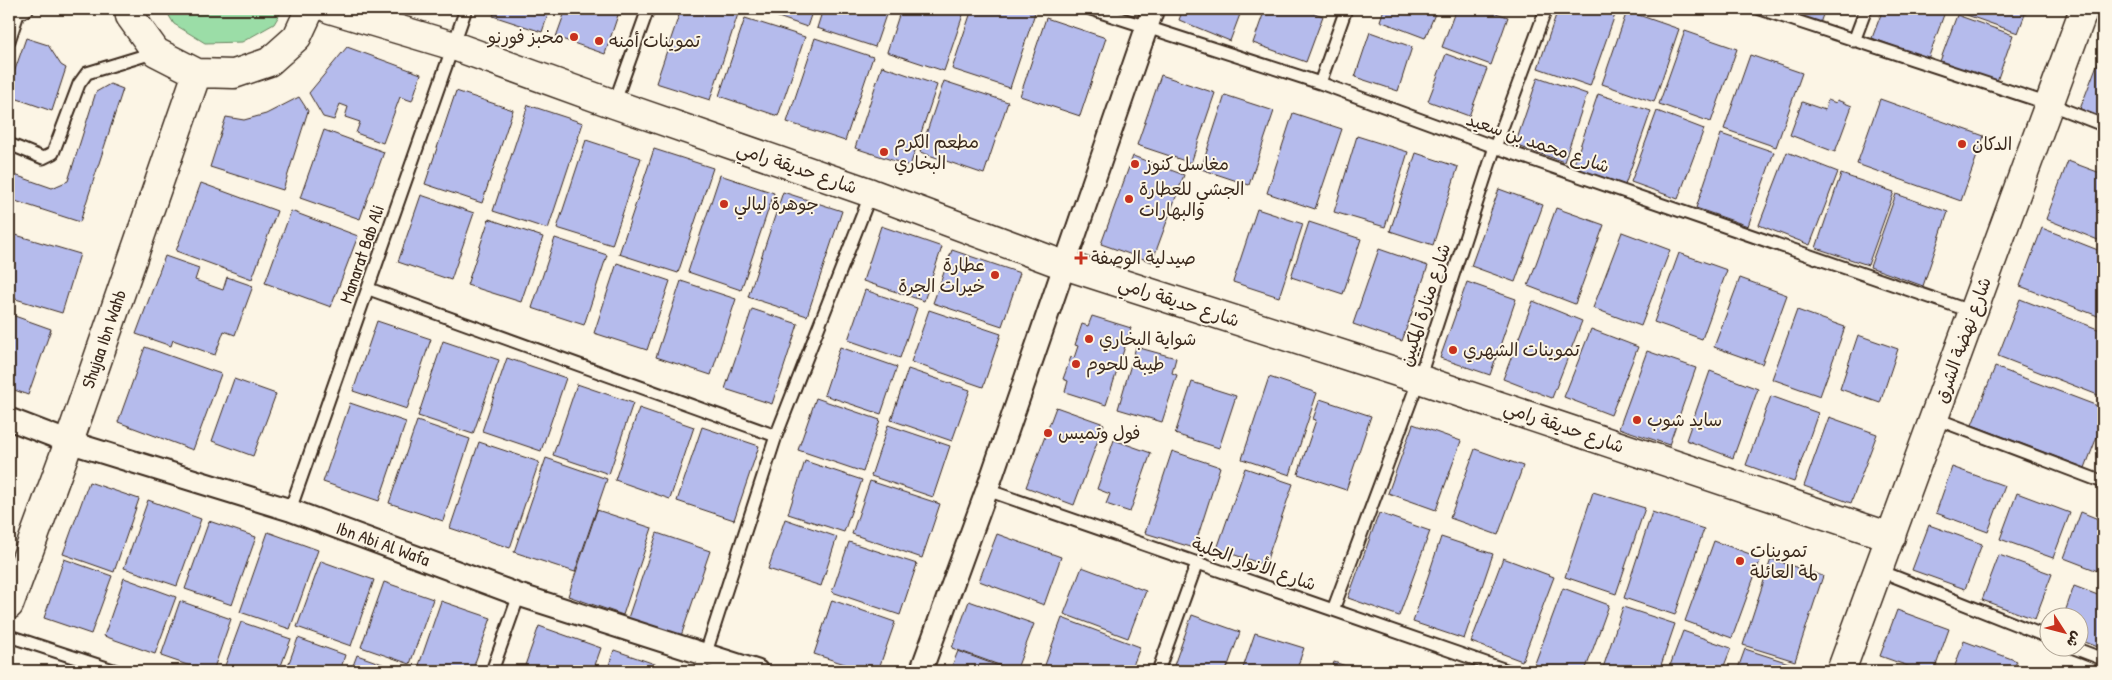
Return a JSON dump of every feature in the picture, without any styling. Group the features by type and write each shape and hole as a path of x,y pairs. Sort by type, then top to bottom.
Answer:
{"street":[{"path":"129,9 130,16 156,52 197,73 234,74 269,62 296,37 310,9"},
{"name":"شارع حديقة رامي","path":"330,9 454,46 614,104 871,193 1064,265 1419,379 1890,537"},
{"name":"شارع نهضة الشرق","path":"1841,671 2084,9"},
{"path":"921,671 987,490 1150,18"},
{"name":"Shujaa Ibn Wahb","path":"9,605 69,442 197,73"},
{"name":"Ibn Abi Al Wafa","path":"9,419 69,442 290,510 703,663 757,671"}],"lane":[{"path":"9,41 18,14 28,9"},
{"name":"Manarat Bab Ali","path":"290,510 466,9"},
{"path":"614,104 648,9"},
{"name":"شارع محمد بن سعيد","path":"1091,9 1150,18 1495,147 1973,312"},
{"path":"1320,83 1346,9"},
{"name":"شارع منارة المكيين","path":"1333,610 1419,379 1495,147 1546,9"},
{"path":"1760,9 2049,104 2103,125"},
{"path":"1854,40 1866,9"},
{"path":"9,144 43,158 53,153 79,84 87,73 156,52"},
{"path":"703,663 776,436 871,193"},
{"path":"369,289 776,436"},
{"path":"1934,418 2103,482"},
{"name":"شارع الأنوار الجلية","path":"987,490 1509,671"},
{"path":"1158,671 1197,563"},
{"path":"1878,570 2040,634"},
{"path":"492,671 519,595"},
{"path":"9,636 116,671"},
{"path":"2090,654 2103,659"}],"green space":[{"path":"165,9 283,9 274,24 242,42 205,43 174,24"}],"building":[{"path":"496,9 550,9 542,32 493,16"},
{"path":"566,9 620,9 605,54 556,37"},
{"path":"681,9 721,9 738,14 710,100 656,83"},
{"path":"755,9 813,9 807,27"},
{"path":"823,9 888,9 875,47 817,28"},
{"path":"901,9 965,9 944,71 887,52"},
{"path":"972,9 1023,9 1035,13 1010,88 952,69"},
{"path":"1183,9 1242,9 1230,41 1179,20"},
{"path":"1265,9 1303,9 1323,16 1306,62 1253,43"},
{"path":"1384,9 1437,9 1425,38 1380,21"},
{"path":"1456,9 1484,9 1508,17 1491,65 1442,47"},
{"path":"1558,9 1605,9 1616,12 1590,86 1538,68"},
{"path":"1778,9 1825,9 1818,29 1776,14"},
{"path":"1883,9 1946,9 1928,59 1872,38"},
{"path":"1963,9 2027,9 2018,33 1961,13"},
{"path":"1627,11 1679,29 1654,102 1602,84"},
{"path":"1957,15 2013,35 1996,84 1939,64"},
{"path":"745,18 805,37 778,116 719,96"},
{"path":"1046,18 1106,38 1080,116 1020,96"},
{"path":"1685,31 1737,49 1711,122 1659,104"},
{"path":"1370,32 1412,47 1398,91 1355,77"},
{"path":"26,38 48,45 61,65 66,68 52,111 9,96 9,87"},
{"path":"815,38 873,57 845,141 787,122"},
{"path":"347,47 421,74 412,101 400,97 383,143 356,133 360,122 345,117 348,107 340,104 334,120 323,117 309,93"},
{"path":"1446,54 1487,69 1469,116 1428,101"},
{"path":"1750,55 1802,73 1776,147 1724,129"},
{"path":"2100,57 2103,58 2103,118 2080,109"},
{"path":"882,66 937,85 910,166 855,148"},
{"path":"1161,75 1215,93 1191,163 1137,145"},
{"path":"1538,77 1587,94 1564,162 1515,145"},
{"path":"944,81 1008,102 984,174 920,152"},
{"path":"110,84 123,89 80,222 9,199 9,173 52,188 68,181 96,92"},
{"path":"456,91 513,110 482,203 425,184"},
{"path":"1598,94 1651,111 1625,185 1573,167"},
{"path":"1225,95 1274,111 1249,185 1201,169"},
{"path":"299,97 308,111 283,190 210,167 226,117 244,120 266,114"},
{"path":"1880,99 1984,136 1961,201 1857,164"},
{"path":"1828,100 1836,103 1837,100 1852,106 1835,152 1790,135 1802,102 1825,110"},
{"path":"528,105 583,123 548,229 493,211"},
{"path":"1657,111 1704,129 1678,199 1631,182"},
{"path":"1293,113 1342,129 1315,209 1267,193"},
{"path":"324,130 384,152 360,219 300,198"},
{"path":"1721,134 1774,152 1748,226 1696,208"},
{"path":"1357,136 1408,152 1385,227 1334,212"},
{"path":"586,140 641,158 612,245 557,228"},
{"path":"654,149 713,168 678,273 619,254"},
{"path":"1787,152 1838,172 1810,245 1759,225"},
{"path":"1416,153 1458,167 1433,245 1390,231"},
{"path":"1133,156 1184,175 1152,262 1101,244"},
{"path":"2068,161 2103,174 2103,242 2046,219"},
{"path":"1841,174 1894,192 1868,265 1816,248"},
{"path":"720,175 774,193 741,290 688,272"},
{"path":"201,183 277,211 252,279 176,251"},
{"path":"1499,189 1543,205 1515,282 1471,266"},
{"path":"783,192 842,211 807,316 748,297"},
{"path":"1896,194 1948,212 1923,286 1870,267"},
{"path":"421,195 474,213 451,280 398,262"},
{"path":"1556,208 1604,225 1575,304 1528,286"},
{"path":"1257,209 1303,224 1279,297 1233,282"},
{"path":"291,211 358,236 331,307 265,283"},
{"path":"489,219 543,237 521,302 467,285"},
{"path":"1309,222 1361,239 1343,294 1291,277"},
{"path":"881,226 942,247 924,301 863,281"},
{"path":"2042,228 2103,252 2103,318 2020,286"},
{"path":"1622,232 1670,250 1641,326 1593,308"},
{"path":"9,233 80,254 62,313 9,297"},
{"path":"555,238 607,255 584,325 532,308"},
{"path":"1379,249 1428,266 1402,341 1353,324"},
{"path":"952,250 1020,273 1002,326 933,303"},
{"path":"1679,253 1727,270 1702,339 1654,322"},
{"path":"165,256 199,268 195,280 223,290 227,277 253,286 235,335 224,331 215,355 173,340 171,346 136,334"},
{"path":"617,263 670,281 647,350 594,333"},
{"path":"1740,278 1787,295 1762,364 1714,347"},
{"path":"681,281 736,299 711,375 656,357"},
{"path":"1467,282 1516,299 1490,375 1440,358"},
{"path":"865,290 917,308 900,358 848,340"},
{"path":"2020,299 2103,331 2103,397 1998,356"},
{"path":"1533,301 1582,321 1552,398 1503,379"},
{"path":"752,309 798,324 772,404 725,389"},
{"path":"929,310 1001,334 983,387 911,362"},
{"path":"1797,310 1845,327 1820,396 1772,379"},
{"path":"9,314 51,329 28,395 9,388"},
{"path":"1092,316 1131,328 1106,405 1065,392 1068,381 1063,379 1071,357 1074,358 1078,346 1075,345 1082,324 1088,326"},
{"path":"377,321 431,339 407,409 353,391"},
{"path":"1591,329 1638,347 1611,415 1564,397"},
{"path":"1858,335 1898,349 1880,403 1840,389"},
{"path":"443,341 499,360 473,434 418,416"},
{"path":"145,347 221,374 193,450 118,422"},
{"path":"840,347 897,367 881,414 824,395"},
{"path":"1136,347 1176,358 1172,373 1177,375 1162,422 1118,409"},
{"path":"1647,351 1696,368 1669,445 1619,428"},
{"path":"507,358 566,378 541,451 482,431"},
{"path":"1995,367 2103,408 2103,421 2085,468 1972,425"},
{"path":"908,369 970,390 952,441 891,420"},
{"path":"1710,371 1758,389 1733,458 1686,440"},
{"path":"1269,377 1317,393 1290,475 1242,459"},
{"path":"234,379 276,394 253,456 212,441"},
{"path":"1192,382 1236,396 1219,448 1175,434"},
{"path":"577,384 633,403 609,474 553,455"},
{"path":"1771,396 1818,413 1794,482 1746,465"},
{"path":"816,398 880,420 863,472 798,450"},
{"path":"1320,399 1371,416 1346,490 1298,474 1316,420 1313,419"},
{"path":"350,403 406,422 379,501 323,482"},
{"path":"1056,407 1104,424 1074,505 1026,487"},
{"path":"639,408 694,427 670,499 615,480"},
{"path":"1829,417 1877,434 1851,503 1804,486"},
{"path":"417,421 470,439 443,521 389,503"},
{"path":"1413,424 1461,441 1436,510 1388,493"},
{"path":"888,425 950,446 933,497 871,476"},
{"path":"702,427 759,446 734,520 677,501"},
{"path":"1114,440 1151,453 1130,512 1106,504 1110,494 1097,489"},
{"path":"479,442 539,462 510,548 450,528"},
{"path":"1475,449 1523,466 1498,535 1450,518"},
{"path":"1172,451 1220,467 1194,548 1145,533"},
{"path":"546,458 607,479 575,572 514,552"},
{"path":"805,461 862,480 844,532 788,514"},
{"path":"1952,467 2005,486 1988,532 1936,513"},
{"path":"1245,468 1293,484 1265,565 1217,549"},
{"path":"870,481 940,504 922,558 852,534"},
{"path":"89,482 139,499 114,572 63,554"},
{"path":"1593,492 1645,508 1616,594 1565,577"},
{"path":"2017,493 2070,513 2053,558 2000,539"},
{"path":"148,500 201,519 177,586 124,568"},
{"path":"597,510 652,528 623,615 568,596"},
{"path":"1652,512 1704,529 1675,615 1624,598"},
{"path":"2081,512 2103,521 2103,573 2064,558"},
{"path":"1379,513 1430,531 1399,616 1348,598"},
{"path":"785,519 837,537 821,586 768,569"},
{"path":"209,521 256,537 232,605 185,589"},
{"path":"1929,525 1982,544 1965,589 1912,570"},
{"path":"268,532 318,550 290,629 240,612"},
{"path":"657,533 710,551 681,636 628,618"},
{"path":"997,534 1061,557 1044,605 979,581"},
{"path":"1441,537 1493,554 1464,639 1413,622"},
{"path":"1714,541 1761,558 1732,638 1685,621"},
{"path":"849,542 917,564 900,615 832,592"},
{"path":"1999,555 2052,574 2035,619 1982,600"},
{"path":"1503,558 1554,577 1522,661 1471,642"},
{"path":"64,559 112,576 91,634 44,618"},
{"path":"1771,559 1823,576 1795,661 1743,645"},
{"path":"321,561 374,580 351,646 297,627"},
{"path":"1082,567 1146,591 1128,638 1064,614"},
{"path":"124,578 176,597 155,654 104,636"},
{"path":"384,582 433,599 410,664 361,647"},
{"path":"2074,586 2103,597 2103,649 2090,644 2090,608 2066,608"},
{"path":"1563,588 1609,605 1585,671 1548,671 1534,666"},
{"path":"832,600 895,622 878,671 866,671 814,654"},
{"path":"180,601 231,619 213,671 205,671 161,656"},
{"path":"441,601 491,618 472,671 435,671 419,665"},
{"path":"969,601 1034,624 1016,671 952,648"},
{"path":"1623,607 1675,624 1659,671 1602,671"},
{"path":"1897,610 1949,629 1934,671 1922,671 1880,656"},
{"path":"1192,615 1240,632 1226,671 1182,671 1173,668"},
{"path":"1062,618 1140,647 1131,671 1063,671 1045,665"},
{"path":"241,622 291,639 279,671 223,671"},
{"path":"539,626 601,648 593,671 523,671"},
{"path":"1683,631 1731,648 1722,671 1668,671"},
{"path":"1255,633 1304,648 1296,671 1242,671"},
{"path":"298,638 345,655 340,671 286,671"},
{"path":"1964,641 2017,661 2013,671 1953,671"},
{"path":"1745,649 1792,664 1790,671 1737,671"},
{"path":"614,650 675,671 607,671"},
{"path":"958,651 1012,671 950,671"},
{"path":"357,655 402,671 351,671"},
{"path":"1334,662 1361,671 1331,671"},
{"path":"1313,667 1324,671 1312,671"}],"place":[{"name":"مخبز فورنو","path":"574,37"},
{"name":"تموينات أمنه","path":"599,41"},
{"name":"الدكان","path":"1962,144"},
{"name":"مطعم الكرم البخاري","path":"884,152"},
{"name":"مغاسل كنوز","path":"1135,164"},
{"name":"الجشي للعطارة والبهارات","path":"1129,199"},
{"name":"جوهرة ليالي","path":"724,204"},
{"name":"صيدلية الوصفة","path":"1081,258"},
{"name":"عطارة خيرات الجرة","path":"995,275"},
{"name":"شواية البخاري","path":"1089,339"},
{"name":"تموينات الشهري","path":"1453,350"},
{"name":"طيبة للحوم","path":"1076,364"},
{"name":"سايد شوب","path":"1637,420"},
{"name":"فول وتميس","path":"1048,433"},
{"name":"تموينات لمة العائلة","path":"1740,561"}]}
